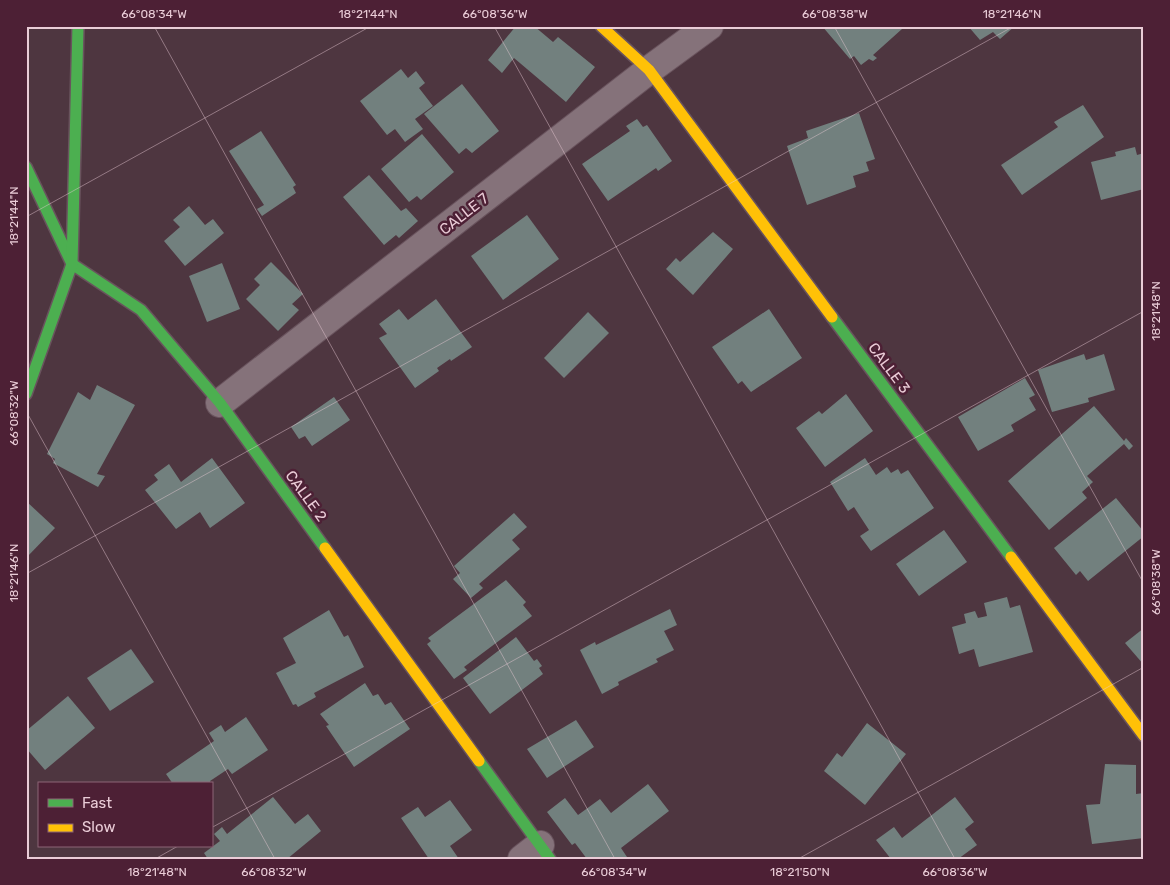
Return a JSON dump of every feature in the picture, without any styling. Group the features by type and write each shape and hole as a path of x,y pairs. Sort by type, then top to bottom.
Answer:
{"street":[{"path":"26,394 72,264 78,26"},
{"name":"CALLE 3","path":"601,26 649,70 1144,736"},
{"name":"CALLE 7","path":"220,402 649,70 709,26"},
{"path":"26,167 72,264"},
{"name":"CALLE 2","path":"72,264 141,310 220,402 537,854"}],"building":[{"path":"516,26 534,26 553,42 558,37 595,67 566,102 514,58 502,73 488,60"},
{"path":"822,26 899,26 902,29 873,55 877,58 873,61 869,59 861,65 854,56 850,59"},
{"path":"968,26 1015,26 1000,39 993,32 980,40"},
{"path":"401,69 408,78 416,71 425,83 419,88 433,106 415,119 423,129 405,142 395,129 387,135 360,101"},
{"path":"462,84 499,131 472,153 466,148 459,154 424,114"},
{"path":"1083,105 1104,137 1022,195 1001,165 1058,127 1054,122"},
{"path":"859,113 875,159 866,162 869,171 853,176 856,187 807,205 787,146 808,138 806,131"},
{"path":"637,119 643,127 647,125 672,161 658,171 656,168 608,201 582,164 630,131 626,126"},
{"path":"261,131 296,185 293,187 296,193 262,216 257,209 264,205 229,151"},
{"path":"422,134 454,172 421,200 417,196 409,202 381,169"},
{"path":"1135,147 1137,155 1144,153 1144,189 1101,200 1091,162 1116,156 1115,152"},
{"path":"369,175 401,211 406,208 418,221 399,238 396,235 384,245 343,197"},
{"path":"189,206 205,225 213,219 224,233 185,266 164,241 180,227 173,220"},
{"path":"527,215 559,259 503,300 471,256"},
{"path":"713,232 733,249 693,295 666,269 676,258 680,262"},
{"path":"271,262 303,294 292,304 299,310 278,331 246,299 260,285 254,279"},
{"path":"222,263 240,309 207,322 189,276"},
{"path":"436,299 472,347 437,368 439,371 415,388 379,338 387,334 379,324 399,309 408,320"},
{"path":"769,309 802,358 751,392 742,381 738,384 712,347"},
{"path":"588,312 609,333 564,378 544,358"},
{"path":"1084,354 1086,360 1104,354 1115,390 1088,398 1089,402 1052,412 1038,370"},
{"path":"1025,378 1035,395 1029,398 1036,410 1011,425 1014,431 978,451 958,417"},
{"path":"97,385 135,405 97,474 105,476 98,487 53,463 55,459 47,454 78,392 90,400"},
{"path":"846,394 873,431 825,467 796,428 819,411 822,414"},
{"path":"334,397 350,420 312,446 305,436 299,439 291,427"},
{"path":"1094,406 1124,441 1126,438 1133,446 1129,450 1124,444 1087,476 1093,482 1082,492 1087,498 1049,530 1008,481"},
{"path":"212,458 245,503 210,528 200,512 176,529 145,490 158,480 154,475 169,464 181,482"},
{"path":"865,458 876,475 887,467 891,473 898,469 901,474 908,470 934,508 871,551 860,536 869,530 854,507 848,511 830,482"},
{"path":"1116,498 1144,532 1144,536 1088,581 1080,571 1076,575 1054,548"},
{"path":"26,501 55,528 26,558"},
{"path":"514,513 527,527 512,540 520,549 479,584 483,588 471,598 453,579 460,573 454,566"},
{"path":"944,530 967,562 919,596 896,564"},
{"path":"506,580 526,602 523,605 532,616 464,667 467,670 454,679 427,644 431,641 428,638"},
{"path":"1007,597 1010,608 1020,605 1033,652 979,667 974,649 959,654 952,627 966,623 964,614 975,611 978,618 987,616 984,603"},
{"path":"670,609 677,625 664,631 674,650 656,659 658,662 618,682 619,685 602,694 580,650 595,642 596,645"},
{"path":"329,610 344,637 348,635 364,667 314,693 316,697 298,707 296,704 293,705 276,673 296,663 283,638"},
{"path":"1144,628 1144,665 1125,643"},
{"path":"516,637 534,661 537,659 542,666 539,668 543,674 490,714 463,678"},
{"path":"131,649 154,682 110,711 87,678"},
{"path":"365,683 373,696 378,694 385,705 391,702 410,729 354,767 326,726 329,725 320,714"},
{"path":"68,696 95,728 45,770 26,748 26,731"},
{"path":"246,717 268,750 232,774 228,769 210,782 172,782 166,774 214,741 209,733 221,725 225,732"},
{"path":"576,720 594,747 547,778 527,749"},
{"path":"867,723 906,754 865,805 824,771 837,753 842,757"},
{"path":"1105,764 1136,765 1136,794 1144,793 1144,838 1092,844 1086,805 1100,804"},
{"path":"648,784 669,811 621,848 627,857 624,859 587,859 575,843 572,845 547,812 565,798 578,815 600,799 611,813"},
{"path":"273,797 295,824 308,814 321,831 287,859 208,859 204,853 220,841 214,834 222,827 227,834"},
{"path":"955,797 974,822 965,829 977,845 958,859 891,859 876,840 894,827 902,838"},
{"path":"450,800 472,830 450,846 459,859 429,859 401,818 418,807 425,817"}],"traffic: fast":[{"path":"26,394 72,264 78,26"},
{"path":"26,167 72,264 141,310 220,403 325,548"},
{"path":"832,317 1011,557"},
{"path":"479,761 550,859"}],"traffic: slow":[{"path":"601,26 649,70 832,317"},
{"path":"325,548 479,761"},
{"path":"1011,557 1144,736"}]}
